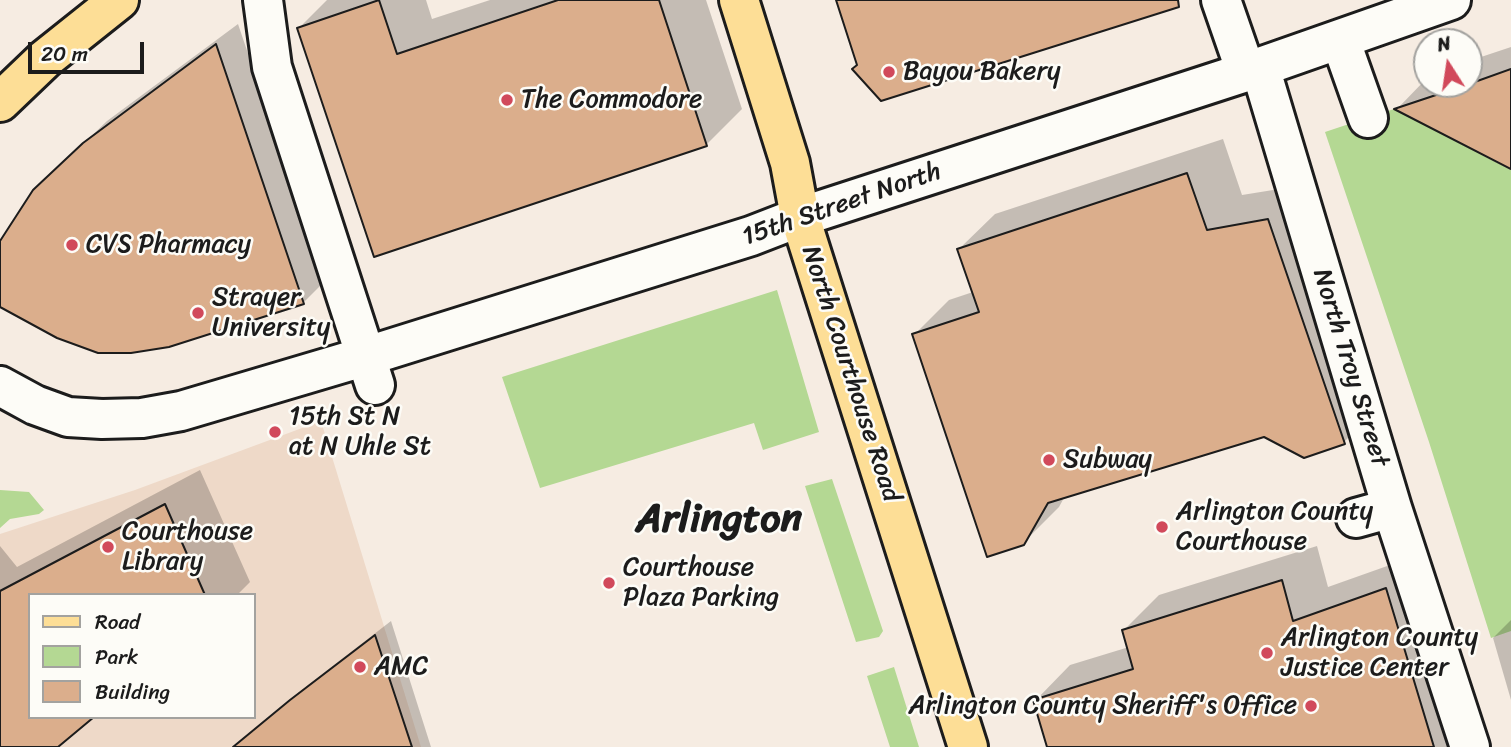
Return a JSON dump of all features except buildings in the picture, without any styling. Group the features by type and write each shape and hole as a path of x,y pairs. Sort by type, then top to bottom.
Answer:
{"main road":[{"path":"0,102 46,59 119,0"},
{"name":"North Courthouse Road","path":"739,0 790,163 800,217 968,747"}],"street":[{"path":"264,0 272,67 370,371"},
{"name":"North Troy Street","path":"1221,0 1253,69 1470,747"},
{"name":"15th Street North","path":"0,386 35,405 68,417 142,418 370,371 800,217 1253,69 1451,0"},
{"path":"1340,39 1368,118"},
{"path":"1356,518 1392,508"}],"shaded area":[{"path":"321,421 421,747 0,747 0,534 135,490"}],"green space":[{"path":"1394,109 1511,170 1511,631 1491,638 1429,442 1325,132"},
{"path":"777,290 819,432 763,450 754,423 540,488 502,377"},
{"path":"832,479 883,631 879,637 856,642 805,486"},
{"path":"0,490 29,492 44,510 39,514 10,519 0,528"},
{"path":"894,667 919,747 890,747 867,676"}],"place":[{"name":"Bayou Bakery","path":"889,72"},
{"name":"The Commodore","path":"507,100"},
{"name":"CVS Pharmacy","path":"72,245"},
{"name":"Strayer University","path":"198,313"},
{"name":"15th St N at N Uhle St","path":"275,432"},
{"name":"Subway","path":"1049,460"},
{"name":"Arlington County Courthouse","path":"1162,527"},
{"name":"Courthouse Library","path":"108,547"},
{"name":"Courthouse Plaza Parking","path":"609,583"},
{"name":"Arlington County Justice Center","path":"1267,653"},
{"name":"AMC","path":"360,667"},
{"name":"Arlington County Sheriff's Office","path":"1311,706"}],"district":[{"name":"Arlington","path":"719,521"}]}
